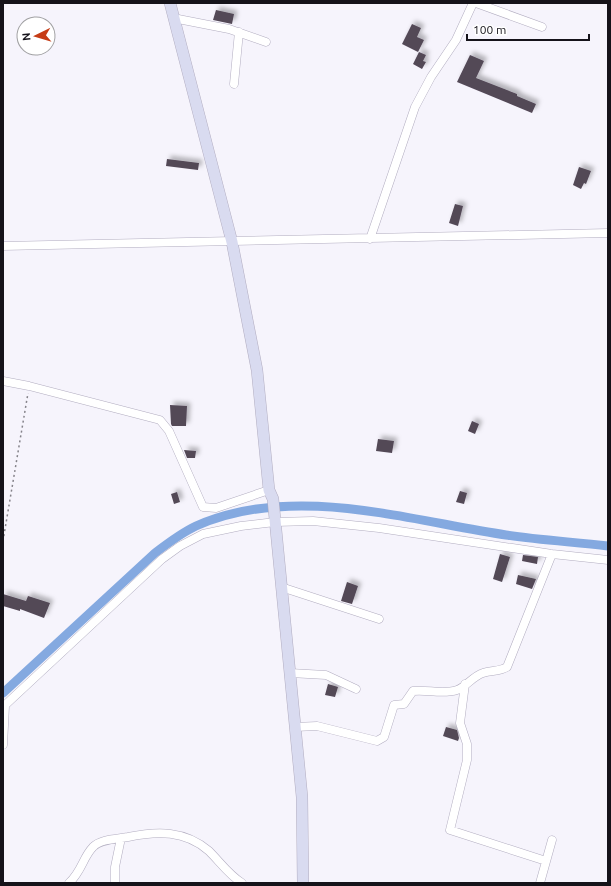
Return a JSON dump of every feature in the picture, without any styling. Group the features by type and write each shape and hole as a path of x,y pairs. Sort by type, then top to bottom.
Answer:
{"street":[{"path":"170,3 232,242 260,387 271,494 275,517 302,804 303,883"},
{"path":"370,239 415,107 431,77 456,40 475,3 542,27"},
{"path":"174,18 239,32 266,42"},
{"path":"234,84 239,32"},
{"path":"3,246 608,233"},
{"path":"3,381 29,386 160,420 169,431 203,507 216,508 271,494"},
{"path":"3,745 4,707 162,559 180,546 203,534 275,517 379,528 552,554 608,560"},
{"path":"295,727 317,726 377,741 384,737 394,705 404,704 413,691 439,693 459,690 465,684 483,673 501,671 507,667 552,554"},
{"path":"281,587 379,619"},
{"path":"290,674 326,675 356,689"},
{"path":"465,684 460,723 466,744 467,760 450,830 546,861"},
{"path":"69,883 79,872 93,847 98,844 121,838 151,832 170,833 186,837 208,850 239,882"},
{"path":"115,883 116,866 121,838"},
{"path":"540,883 552,840"}],"path":[{"path":"3,541 29,386"}],"building":[{"path":"216,10 234,14 232,24 213,20"},
{"path":"412,24 421,28 417,37 424,40 418,52 402,44"},
{"path":"419,52 426,55 423,61 426,62 422,69 413,64"},
{"path":"470,55 484,61 476,78 517,94 517,96 536,104 532,113 457,82"},
{"path":"167,159 199,163 198,170 166,166"},
{"path":"579,167 591,171 586,184 584,183 581,189 573,185"},
{"path":"455,204 463,206 458,226 449,223"},
{"path":"170,405 187,406 186,426 172,426"},
{"path":"472,421 479,424 475,434 468,431"},
{"path":"378,439 394,441 392,453 376,451"},
{"path":"184,450 196,451 195,458 187,458"},
{"path":"460,491 467,493 464,504 456,502"},
{"path":"177,492 180,502 174,504 171,494"},
{"path":"500,554 510,557 502,582 493,579"},
{"path":"523,555 538,557 537,564 522,561"},
{"path":"518,575 536,579 532,589 516,584"},
{"path":"347,582 358,586 352,604 341,601"},
{"path":"3,594 26,601 28,596 50,603 44,618 20,609 20,611 3,606"},
{"path":"328,684 338,687 335,697 325,695"},
{"path":"446,727 457,730 459,738 458,741 443,736"}],"waterway":[{"path":"3,693 155,553 190,529 233,513 271,507 310,506 350,509 390,514 506,535 608,546"}]}
